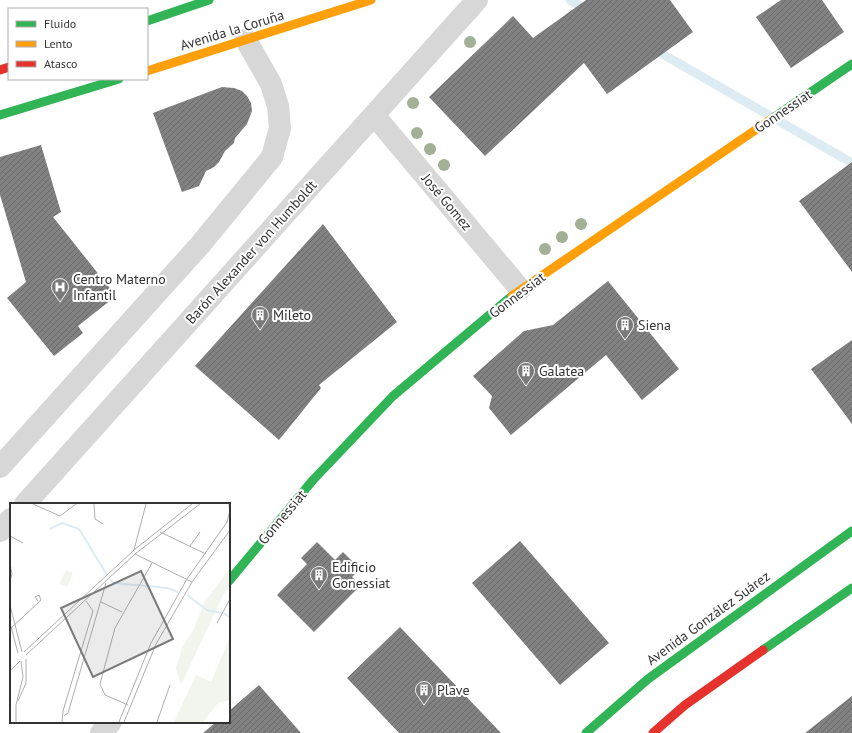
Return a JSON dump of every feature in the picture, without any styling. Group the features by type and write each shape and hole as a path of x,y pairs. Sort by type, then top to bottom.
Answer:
{"street":[{"path":"148,21 209,0"},
{"name":"Avenida la Coruña","path":"148,71 371,0"},
{"name":"Barón Alexander von Humboldt","path":"25,503 477,0"},
{"path":"0,467 200,245 272,157 280,128 278,106 271,84 246,40"},
{"name":"Gonnessiat","path":"230,580 313,480 393,396 520,290 852,64"},
{"path":"0,115 116,80"},
{"name":"José Gomez","path":"374,115 520,290"},
{"path":"0,531 10,520"},
{"name":"Avenida González Suárez","path":"586,733 648,678 852,531"},
{"path":"653,733 685,705 852,588"},
{"path":"101,733 109,723"}],"building":[{"path":"586,0 670,0 693,32 607,94 584,63 485,156 429,97 513,16 533,38"},
{"path":"781,0 822,0 844,32 791,68 756,17"},
{"path":"222,87 234,88 242,91 251,103 252,111 247,124 235,138 234,143 225,151 219,162 214,167 206,171 199,186 182,192 153,113"},
{"path":"41,145 61,212 53,217 116,296 78,326 83,333 54,356 7,298 26,282 0,195 0,157"},
{"path":"852,162 852,272 799,201"},
{"name":"Mileto","path":"323,224 397,322 319,385 321,388 279,440 195,366"},
{"path":"608,281 679,369 642,400 606,355 511,435 489,408 492,396 473,376 524,331 553,325"},
{"path":"852,340 852,424 811,369"},
{"path":"520,541 609,643 560,685 472,583"},
{"name":"Edificio Gonessiat","path":"317,542 335,560 343,552 360,569 352,577 361,585 314,632 277,595 307,564 301,558"},
{"name":"Plave","path":"400,627 501,733 399,733 347,678"},
{"path":"259,685 301,733 203,733 215,723 230,723 230,710"},
{"path":"852,696 852,733 805,733"}],"waterway":[{"path":"570,0 589,11"},
{"path":"652,48 852,163"}],"traffic: fast":[{"path":"148,21 209,0"},
{"path":"773,118 852,64"},
{"path":"0,115 116,80"},
{"path":"230,580 313,480 393,396 512,296"},
{"path":"586,733 648,679 852,531"},
{"path":"763,650 852,588"}],"traffic: slow":[{"path":"148,71 371,0"},
{"path":"512,296 773,118"}],"traffic: jam":[{"path":"0,70 8,67"},
{"path":"653,733 685,705 763,650"}],"place":[{"name":"Centro Materno Infantil","path":"60,302"},
{"name":"Mileto","path":"260,330"},
{"name":"Siena","path":"625,340"},
{"name":"Galatea","path":"526,386"},
{"name":"Edificio Gonessiat","path":"319,590"},
{"name":"Plave","path":"424,705"}]}
